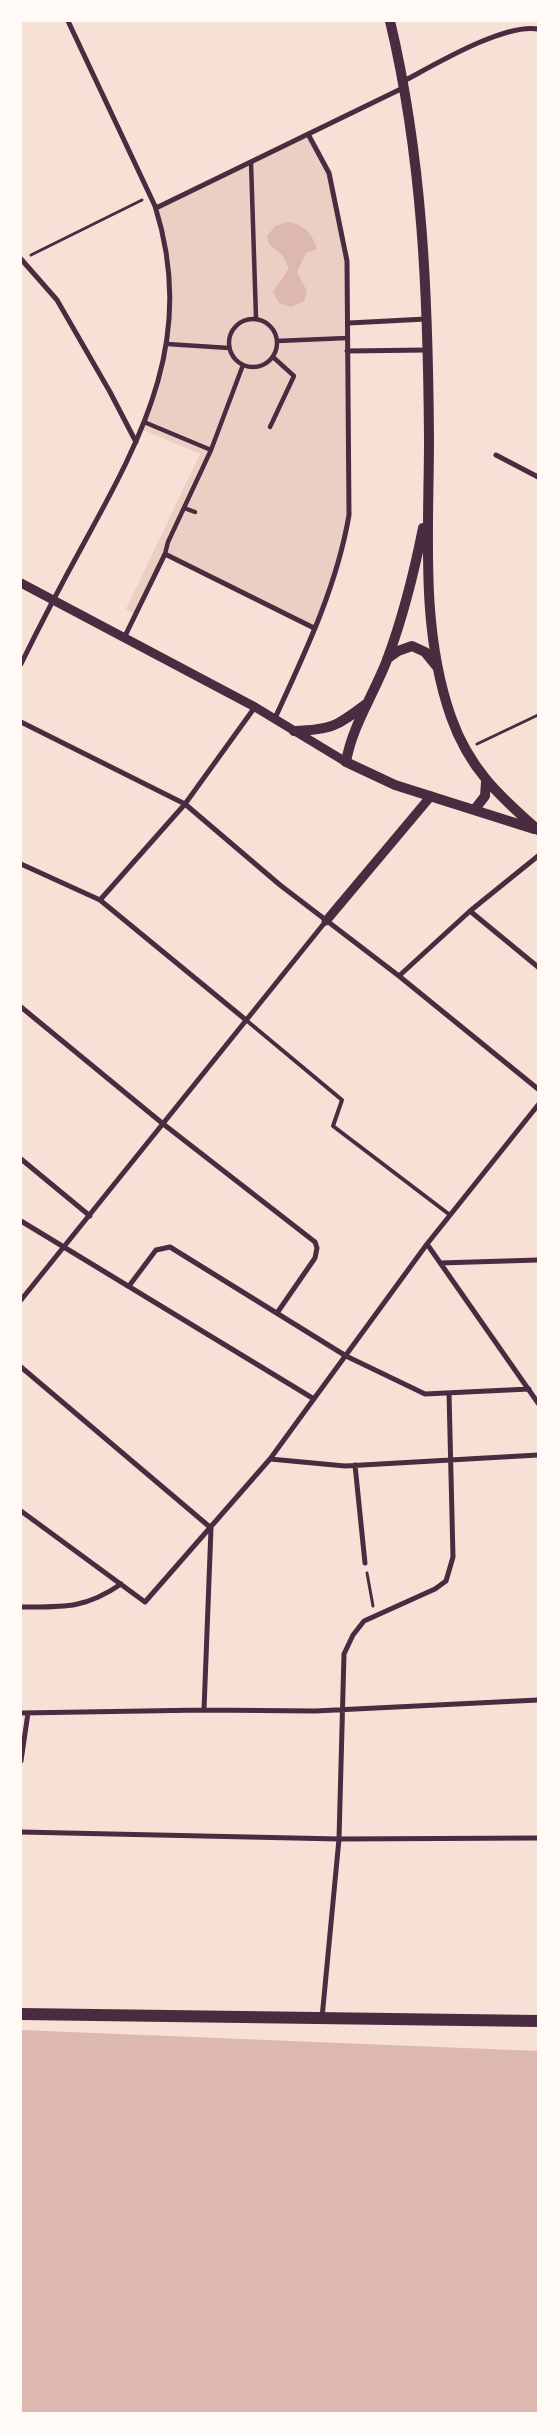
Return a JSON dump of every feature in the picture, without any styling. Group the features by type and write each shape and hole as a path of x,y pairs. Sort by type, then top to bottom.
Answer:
{"main road":[{"path":"390,21 405,84 414,145 426,280 429,441 427,512 431,614 439,668 449,709 465,750 486,782 538,830"},
{"path":"427,512 412,582 387,660 352,740 346,762 395,785 538,830"},
{"path":"387,660 398,651 412,646 425,652 439,668"},
{"path":"294,730 328,729 348,719 367,704"},
{"path":"474,809 486,796 486,782"},
{"path":"21,2014 538,2021"}],"street":[{"path":"21,664 136,442 162,371 167,344 170,309 170,278 166,246 152,196 68,21"},
{"path":"156,208 308,134 405,84 466,49 512,32 538,29"},
{"path":"275,718 314,628 344,546 348,515 347,338 349,323 347,261 340,219 329,173 308,134"},
{"path":"251,162 256,318"},
{"path":"21,259 57,300 110,392 136,442"},
{"path":"248,318 256,318 271,326 277,341 273,357 259,367 243,365 231,355 229,348 230,332 235,326 248,318"},
{"path":"349,323 426,319"},
{"path":"277,341 347,338"},
{"path":"167,344 229,348"},
{"path":"347,351 427,350"},
{"path":"270,427 294,376 273,357"},
{"path":"125,636 166,554 168,542 211,450 243,365"},
{"path":"144,422 211,450"},
{"path":"496,455 538,478"},
{"path":"184,508 195,512"},
{"path":"166,554 314,628"},
{"path":"21,582 256,707 346,762"},
{"path":"100,900 185,804 256,707"},
{"path":"21,722 185,804 326,921 400,976 538,1089"},
{"path":"21,1300 326,921 431,796"},
{"path":"400,976 470,911 538,856"},
{"path":"21,864 100,900 246,1020"},
{"path":"470,911 538,967"},
{"path":"21,1007 162,1123 316,1244 317,1253 314,1260 277,1313"},
{"path":"21,1511 145,1602 270,1459 427,1244 538,1105"},
{"path":"21,1159 90,1216"},
{"path":"21,1221 314,1399"},
{"path":"427,1244 538,1402"},
{"path":"129,1286 154,1252 161,1247 170,1247 346,1356 425,1394 529,1390"},
{"path":"440,1263 538,1260"},
{"path":"21,1366 211,1528"},
{"path":"322,2018 339,1839 341,1708 344,1654 353,1634 364,1621 375,1618 435,1589 446,1581 454,1557 449,1393"},
{"path":"270,1459 355,1465 538,1455"},
{"path":"355,1465 366,1562"},
{"path":"204,1710 211,1528"},
{"path":"21,1606 65,1607 101,1597 121,1584"},
{"path":"21,1713 204,1710 315,1711 341,1708 538,1700"},
{"path":"21,1761 28,1713"},
{"path":"21,1832 339,1839 538,1838"}],"lane":[{"path":"246,1020 342,1100 333,1126 450,1215"}],"path":[{"path":"21,259 152,196"},
{"path":"465,750 538,715"},
{"path":"366,1562 375,1618"}],"shaded area":[{"path":"308,134 329,173 347,261 349,515 343,547 314,628 166,554 135,614 126,609 200,454 141,429 162,371 170,286 156,208"},
{"path":"288,222 299,225 307,231 313,238 317,249 306,253 297,272 307,291 304,301 291,307 279,303 273,292 289,268 283,256 268,243 267,236 275,226"},
{"path":"21,2030 538,2051 538,2413 21,2413"}]}
